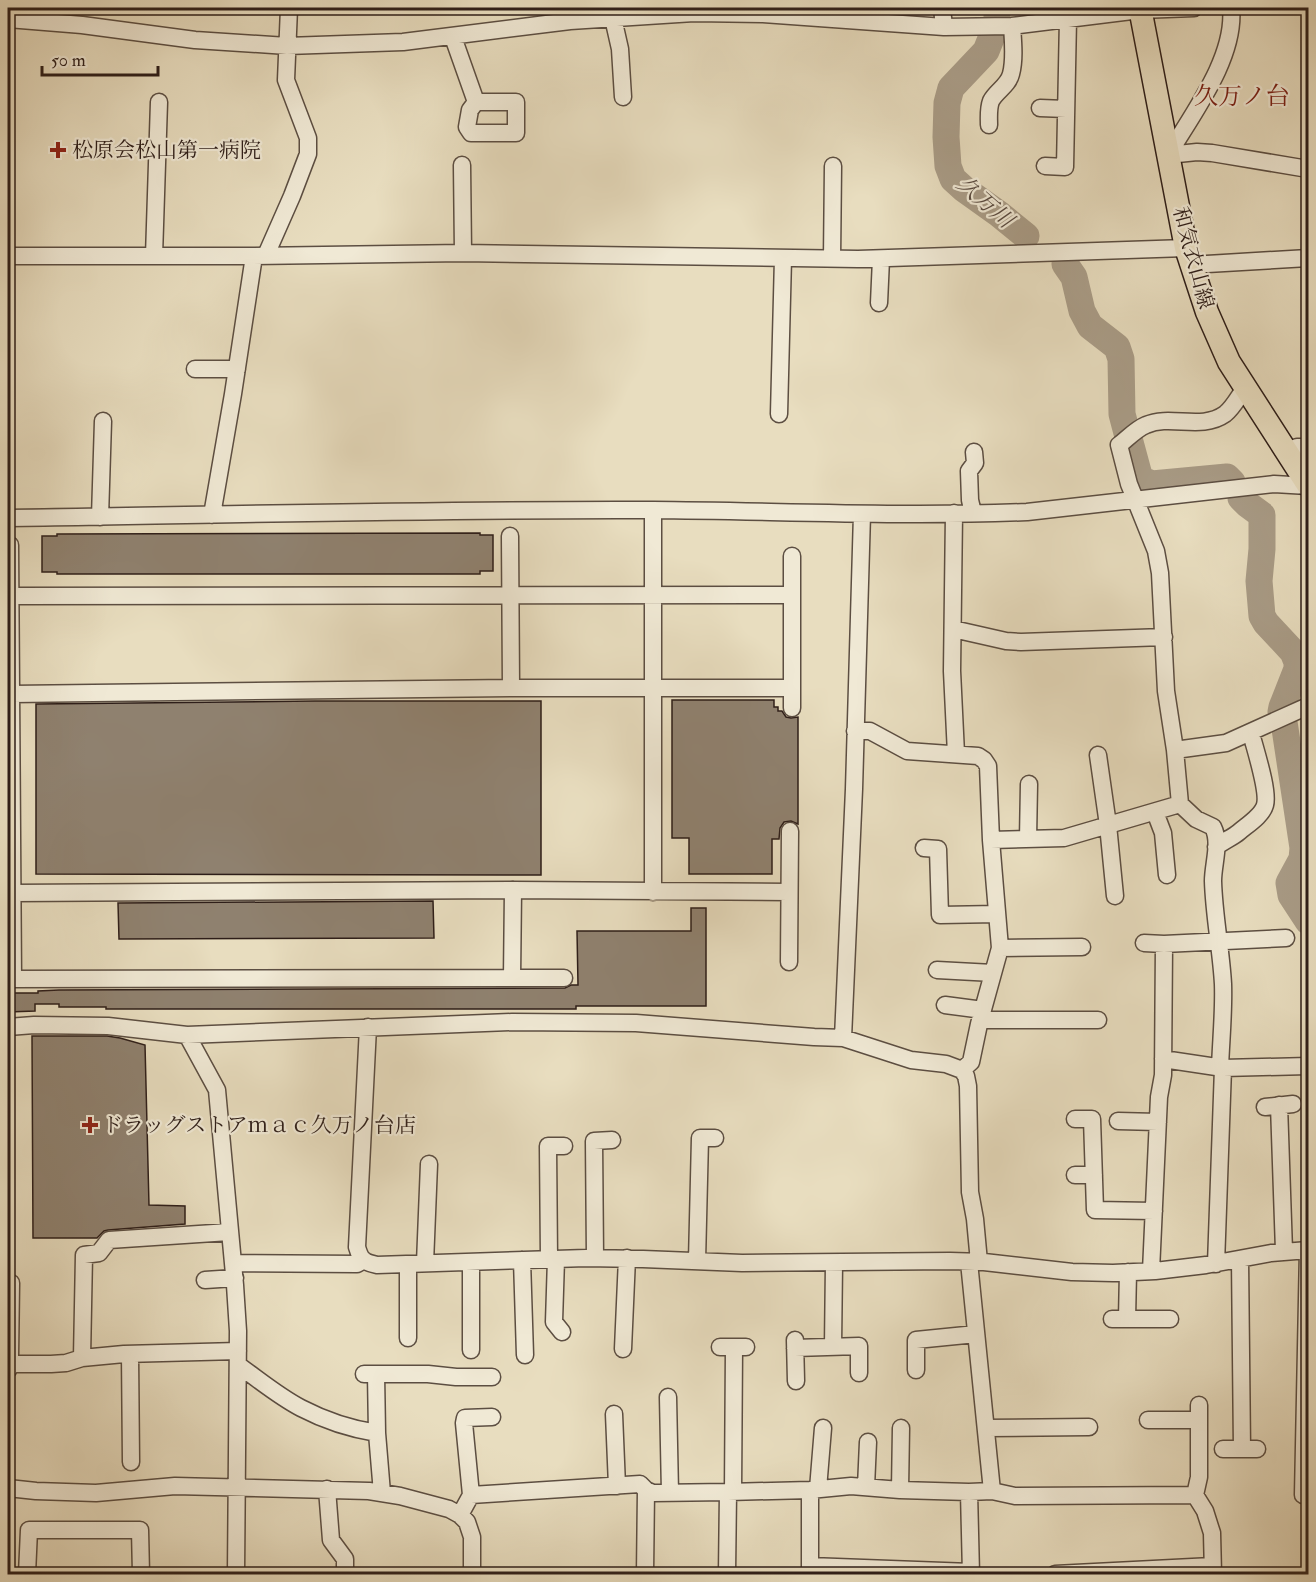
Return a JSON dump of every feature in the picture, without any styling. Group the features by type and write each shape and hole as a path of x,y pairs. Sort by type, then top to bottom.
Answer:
{"main road":[{"name":"和気衣山線","path":"1140,9 1188,257 1207,312 1229,362 1245,388 1298,449 1308,486"}],"street":[{"path":"212,515 237,369 260,256 292,196 308,154 308,138 286,81 289,8"},
{"path":"542,8 546,24"},
{"path":"942,8 944,27"},
{"path":"8,19 82,25 195,40 286,46 403,42 546,24 694,13 863,15 944,27 1140,9 1194,8"},
{"path":"1168,155 1221,63 1229,38 1232,21 1231,8"},
{"path":"1045,166 1065,167 1063,15"},
{"path":"613,18 620,49 623,97"},
{"path":"989,125 989,108 992,100 1008,82 1011,74 1022,19"},
{"path":"453,37 476,102"},
{"path":"154,256 160,102"},
{"path":"1040,108 1066,109"},
{"path":"1168,155 1212,153 1308,169"},
{"path":"462,165 463,254"},
{"path":"832,259 833,166"},
{"path":"8,256 463,254 832,259 1308,258"},
{"path":"779,414 783,258"},
{"path":"879,303 881,259"},
{"path":"195,369 237,369"},
{"path":"1216,1264 1223,987 1213,882 1217,834 1213,826 1196,819 1180,804 1166,691 1161,573 1156,551 1134,500 1119,445 1146,425 1165,421 1213,420 1227,413 1245,388"},
{"path":"100,517 103,421"},
{"path":"973,513 969,471 975,463 974,452"},
{"path":"8,518 653,510 862,514 1027,512 1274,484 1308,486"},
{"path":"653,510 653,892"},
{"path":"954,513 952,671 956,754"},
{"path":"843,1038 862,514"},
{"path":"510,536 511,688"},
{"path":"10,545 12,694 10,778 13,893 10,979 564,978"},
{"path":"792,556 792,708"},
{"path":"9,596 792,595"},
{"path":"953,628 1006,641 1021,642 1164,638"},
{"path":"12,694 511,688 792,688"},
{"path":"1175,750 1226,743 1308,706"},
{"path":"855,730 870,731 907,751 978,756 988,765 991,840 1000,948 971,1062 962,1070"},
{"path":"1216,847 1236,835 1264,807 1266,795 1251,733"},
{"path":"1098,755 1115,896"},
{"path":"1028,839 1029,784"},
{"path":"991,840 1064,838 1180,804"},
{"path":"1155,812 1163,833 1167,875"},
{"path":"789,962 790,831"},
{"path":"924,848 938,849 940,915 998,914"},
{"path":"512,978 513,890"},
{"path":"13,893 513,890 789,892"},
{"path":"1144,943 1286,938"},
{"path":"1151,1271 1159,1097 1163,1075 1164,944"},
{"path":"1000,948 1082,947"},
{"path":"937,970 993,973"},
{"path":"945,1005 982,1015 1098,1020"},
{"path":"8,1027 108,1026 187,1035 512,1022 636,1023 843,1038 911,1060 946,1064 962,1070 968,1086 970,1192 975,1219 976,1334 992,1491"},
{"path":"368,1027 357,1247 360,1257 367,1263 377,1265 595,1258 742,1263 974,1262 1072,1272 1128,1272 1216,1264 1284,1251 1308,1250 1303,1495"},
{"path":"187,1035 217,1090 234,1271 238,1331 236,1575"},
{"path":"1163,1059 1222,1068 1308,1065"},
{"path":"1279,1105 1284,1251"},
{"path":"1075,1119 1092,1119 1095,1210 1154,1211"},
{"path":"1118,1121 1158,1122"},
{"path":"697,1261 700,1138 715,1138"},
{"path":"595,1258 594,1141 612,1140"},
{"path":"562,1332 554,1323 548,1146 564,1146"},
{"path":"408,1338 430,1164"},
{"path":"1075,1175 1094,1175"},
{"path":"82,1358 84,1255 99,1253 110,1240 229,1232"},
{"path":"624,1349 627,1258"},
{"path":"1223,1449 1250,1449 1240,1259"},
{"path":"205,1280 234,1271 357,1264 364,1260"},
{"path":"522,1260 525,1355"},
{"path":"471,1262 471,1350"},
{"path":"833,1347 834,1263"},
{"path":"1128,1272 1120,1319 1170,1319"},
{"path":"8,1283 11,1283 10,1367 66,1363 82,1358 130,1354 238,1358 274,1391 301,1408 351,1429 377,1433"},
{"path":"916,1370 916,1340 976,1334"},
{"path":"796,1381 795,1344 833,1347 859,1346 862,1373"},
{"path":"727,1575 734,1347"},
{"path":"130,1354 130,1462"},
{"path":"382,1493 370,1374 492,1377"},
{"path":"668,1397 670,1493"},
{"path":"1055,1575 1213,1570 1212,1533 1205,1511 1195,1495 1199,1477 1199,1412 1148,1421"},
{"path":"614,1414 617,1485"},
{"path":"460,1515 471,1495 465,1418 492,1417"},
{"path":"823,1428 814,1490 810,1570 971,1573 969,1492"},
{"path":"900,1490 901,1428"},
{"path":"986,1428 1080,1432"},
{"path":"866,1487 868,1442"},
{"path":"471,1495 640,1484 653,1493 814,1490 851,1486 900,1490 992,1491 1015,1496 1042,1497 1195,1495"},
{"path":"8,1488 96,1493 176,1486 237,1487 369,1491 400,1496 449,1509 467,1522 472,1537 472,1575"},
{"path":"327,1489 331,1540 345,1559 345,1575"},
{"path":"645,1575 646,1490"},
{"path":"27,1575 29,1530 140,1530 141,1575"}],"building":[{"path":"480,533 480,535 493,535 493,571 480,571 480,574 57,574 57,572 42,572 42,536 57,536 57,534"},
{"path":"672,700 774,700 774,707 778,707 778,711 782,711 786,717 798,717 798,824 791,821 784,822 780,828 779,839 772,839 772,874 689,874 689,838 672,838"},
{"path":"541,701 541,875 36,874 36,704"},
{"path":"433,901 434,938 119,939 118,903"},
{"path":"691,908 706,908 706,1006 576,1006 576,1009 106,1009 106,1007 59,1007 59,1004 35,1004 35,1011 8,1012 8,993 59,990 565,988 578,985 577,931 691,931"},
{"name":"ドラッグストアｍａｃ久万ノ台店","path":"32,1036 107,1036 145,1045 149,1205 185,1206 185,1224 108,1230 97,1238 33,1238"}],"waterway":[{"name":"久万川","path":"997,8 997,17"},
{"name":"久万川","path":"992,36 986,51 951,88 947,103 948,166 953,179 964,189 1026,236"},
{"name":"久万川","path":"1065,264 1074,277 1082,311 1090,326 1117,347 1121,359 1122,414 1127,433"},
{"name":"久万川","path":"1130,442 1140,479 1152,484 1227,477 1232,482"},
{"name":"久万川","path":"1241,498 1262,515 1259,581 1262,616 1293,652 1297,662 1297,669 1281,712"},
{"name":"久万川","path":"1284,722 1303,848 1302,859 1289,883 1291,895 1308,921"}],"place":[{"name":"松原会松山第一病院","path":"58,150"},
{"name":"ドラッグストアｍａｃ久万ノ台店","path":"90,1125"}],"district":[{"name":"久万ノ台","path":"1242,96"}]}
